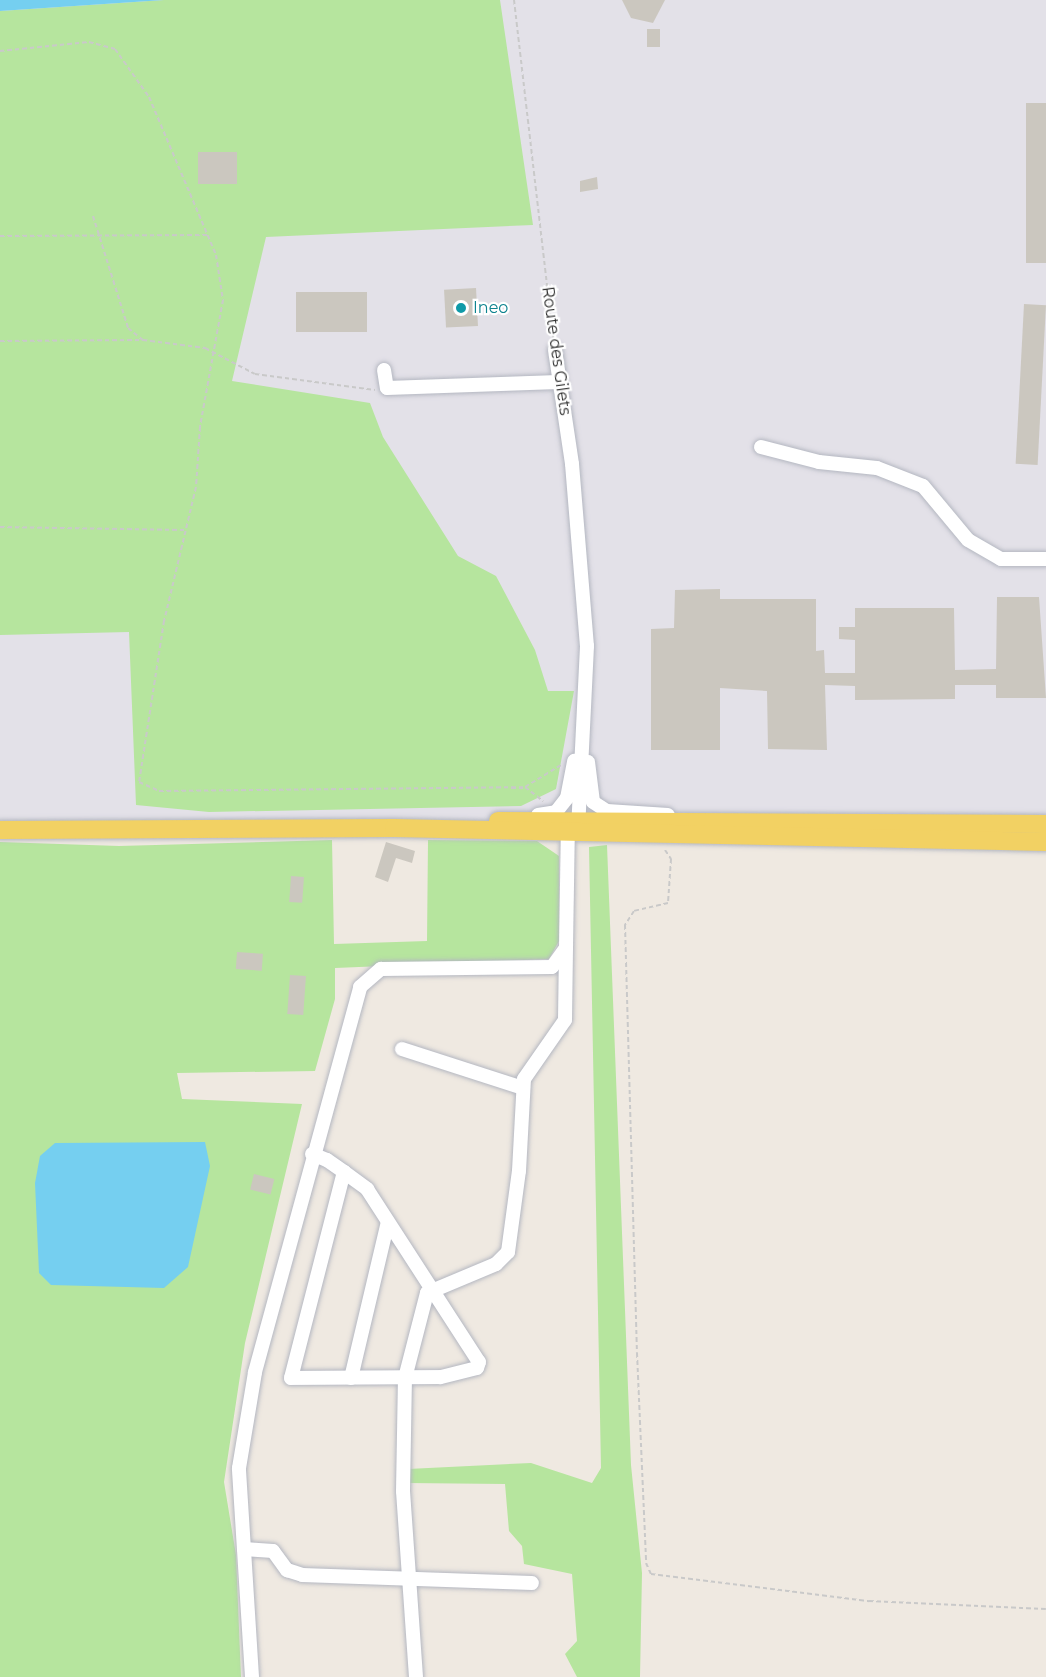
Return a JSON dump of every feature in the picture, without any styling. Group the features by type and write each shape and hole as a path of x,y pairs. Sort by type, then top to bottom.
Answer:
{"main road":[{"path":"394,828 496,821 573,826 1046,842"},
{"path":"0,830 573,826 691,821 1046,824"}],"street":[{"name":"Route des Gilets","path":"555,350 581,546 584,703 593,802 607,811 663,813 691,821"},
{"path":"384,370 387,388 558,382"},
{"path":"761,447 819,462 877,468 923,486 968,540 1001,559 1046,559"},
{"name":"Route des Gilets","path":"548,813 567,798 584,703"},
{"name":"Route des Gilets","path":"523,1088 528,1069 565,1020 566,948 573,826 584,703"},
{"path":"496,821 548,813"},
{"path":"252,1677 239,1468 255,1372 312,1154 360,987 381,969 552,967 566,948"},
{"path":"402,1049 523,1088 521,1149 508,1252 496,1264 432,1290"},
{"path":"312,1154 344,1172 367,1189 432,1290 477,1368 405,1378 291,1378 344,1172"},
{"path":"351,1378 388,1222"},
{"path":"416,1677 408,1579 405,1378 432,1290"},
{"path":"244,1549 273,1551 293,1574 532,1583"}],"path":[{"name":"Route des Gilets","path":"514,0 555,350"},
{"path":"0,51 89,42 115,49 149,97 210,235 224,300 200,428 196,487 164,621 154,708 137,768 146,787 525,787 548,813"},
{"path":"93,216 128,328 143,340"},
{"path":"0,236 210,235"},
{"path":"0,341 143,340 216,352 255,374 387,388"},
{"path":"0,527 184,530"},
{"path":"657,847 671,860 668,903 634,911 625,925 637,1365 646,1563 651,1574 869,1601 1046,1609"}],"shaded area":[{"path":"164,0 1046,0 1046,824 0,826 0,11"}],"green space":[{"path":"164,0 500,0 533,225 266,237 232,381 370,403 383,437 458,556 496,576 535,650 548,691 574,691 556,789 521,806 209,812 136,805 129,632 0,635 0,11"},
{"path":"332,840 334,944 427,941 428,840 537,841 559,856 559,941 549,959 335,968 335,999 315,1071 177,1073 182,1099 302,1104 245,1343 224,1482 236,1555 241,1677 0,1677 0,842 119,846"},
{"path":"607,845 631,1465 642,1573 640,1677 577,1677 565,1654 577,1641 572,1574 524,1564 522,1546 509,1531 505,1484 407,1483 408,1469 531,1463 592,1483 601,1468 589,847"}],"water":[{"path":"0,0 164,0 0,11"},
{"path":"205,1142 210,1166 188,1267 164,1288 51,1285 39,1273 35,1183 40,1156 55,1143"}],"building":[{"path":"622,0 665,0 653,23 631,18"},
{"path":"647,29 660,29 660,47 647,47"},
{"path":"1026,103 1046,103 1046,263 1026,263"},
{"path":"198,152 237,152 237,184 198,184"},
{"path":"597,177 598,189 580,192 580,181"},
{"name":"Ineo","path":"476,288 478,326 446,328 444,290"},
{"path":"296,292 367,292 367,332 296,332"},
{"path":"1024,304 1046,305 1038,465 1016,464"},
{"path":"720,589 720,599 816,599 816,651 824,650 825,673 855,673 855,640 839,639 839,627 855,627 855,608 954,608 955,670 996,669 997,597 1039,597 1046,698 996,698 996,685 955,685 955,699 855,700 855,686 825,685 827,750 768,749 767,691 720,688 720,750 651,750 651,629 674,628 675,590"},
{"path":"386,842 415,851 412,863 396,858 388,882 375,877"},
{"path":"291,876 304,877 302,903 289,902"},
{"path":"237,952 263,954 262,971 236,969"},
{"path":"290,975 306,976 303,1015 287,1014"},
{"path":"254,1174 274,1179 271,1195 250,1190"}],"place":[{"name":"Ineo","path":"461,308"}]}
